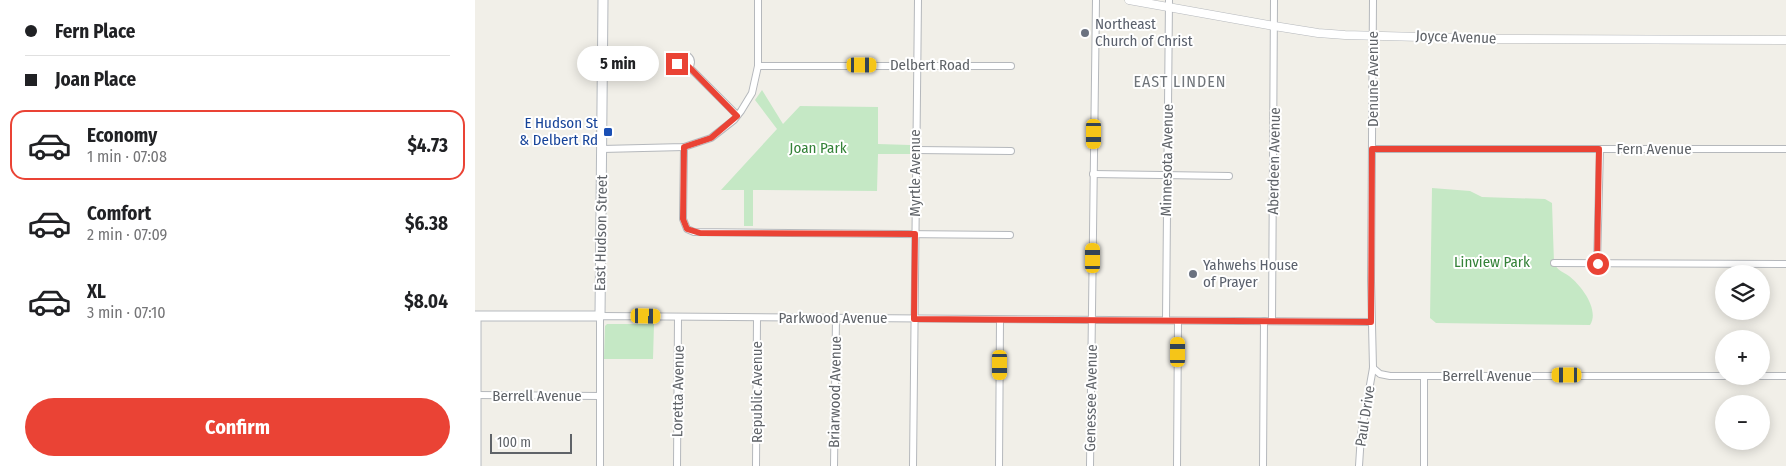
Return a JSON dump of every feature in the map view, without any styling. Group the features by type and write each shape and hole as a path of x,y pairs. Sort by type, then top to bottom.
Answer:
{"main road":[{"name":"East Hudson Street","path":"600,316 603,0"},
{"name":"Parkwood Avenue","path":"476,316 600,316"},
{"path":"476,316 476,466"}],"street":[{"path":"602,148 684,147 711,138 737,116 752,93 758,66 758,0"},
{"name":"Myrtle Avenue","path":"913,466 918,0"},
{"name":"Genessee Avenue","path":"1090,466 1095,0"},
{"name":"Joyce Avenue","path":"1129,0 1169,4 1274,26 1318,33 1495,39 1786,40"},
{"name":"Aberdeen Avenue","path":"1272,321 1275,0"},
{"name":"Denune Avenue","path":"1373,0 1371,322 1373,368"},
{"name":"Minnesota Avenue","path":"1166,320 1169,4"},
{"name":"Delbert Road","path":"758,66 1011,66"},
{"path":"689,67 737,116"},
{"path":"684,147 683,219 687,229 700,233 1010,235"},
{"name":"Fern Avenue","path":"1372,149 1786,149"},
{"path":"1597,264 1599,149"},
{"path":"916,150 1011,150"},
{"path":"1093,174 1229,176"},
{"path":"1554,263 1786,264"},
{"name":"Parkwood Avenue","path":"600,316 1371,322"},
{"name":"East Hudson Street","path":"600,316 600,466"},
{"name":"Loretta Avenue","path":"677,466 678,317"},
{"name":"Republic Avenue","path":"756,466 757,318"},
{"name":"Briarwood Avenue","path":"834,466 835,318"},
{"path":"999,466 1000,320"},
{"path":"1177,466 1178,321"},
{"path":"1263,466 1264,321"},
{"name":"Berrell Avenue","path":"1373,368 1380,374 1390,376 1715,376"},
{"name":"Paul Drive","path":"1359,465 1361,435 1373,368"},
{"path":"1423,466 1424,376"},
{"path":"1770,376 1786,376"},
{"name":"Berrell Avenue","path":"475,395 600,396"}],"green space":[{"name":"Joan Park","path":"762,90 783,124 800,106 878,107 878,144 910,145 910,154 878,154 877,191 753,190 753,226 744,226 744,190 721,190 777,129 755,100"},
{"name":"Linview Park","path":"1432,188 1470,191 1482,197 1545,199 1552,203 1554,263 1558,269 1574,280 1588,298 1593,312 1590,325 1436,323 1430,318"},
{"path":"607,324 654,324 653,359 604,359 605,326"}],"place":[{"name":"Northeast Church of Christ","path":"1085,33"},
{"name":"E Hudson St & Delbert Rd","path":"608,132"},
{"name":"Yahwehs House of Prayer","path":"1193,274"}],"district":[{"name":"EAST LINDEN","path":"1180,81"}],"route":[{"path":"677,64 683,69 689,67 737,116 711,138 684,147 683,219 687,229 700,233 915,234 914,319 1371,322 1372,149 1599,149 1598,264"}]}
